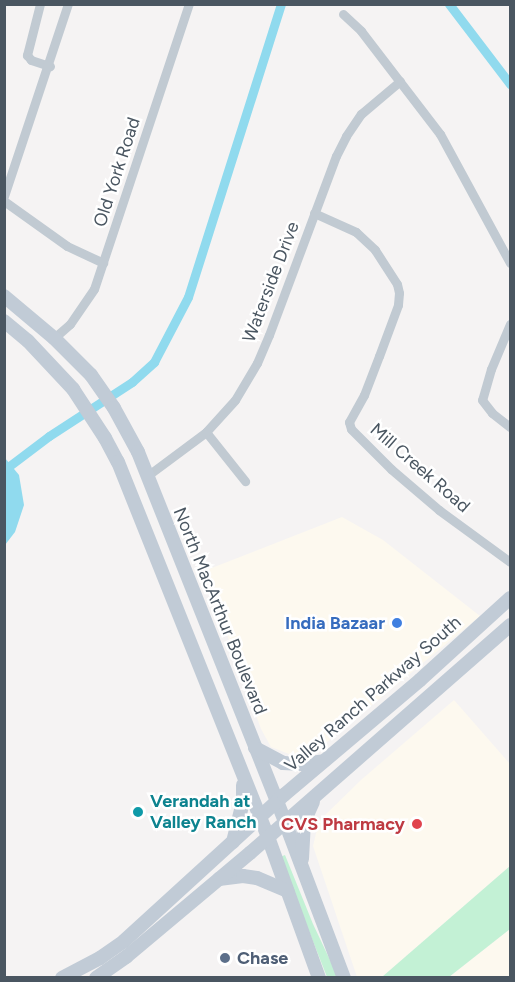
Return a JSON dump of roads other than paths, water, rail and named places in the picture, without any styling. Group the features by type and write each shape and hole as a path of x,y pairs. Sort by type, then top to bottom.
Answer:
{"main road":[{"name":"North MacArthur Boulevard","path":"4,296 54,338 91,375 126,428 285,822 344,978"},
{"name":"North MacArthur Boulevard","path":"4,321 28,341 73,390 105,438 129,488 268,837 319,978"},
{"name":"Valley Ranch Parkway South","path":"69,976 124,941 276,802 420,680 510,598"},
{"path":"179,615 199,608"},
{"path":"96,978 126,957 268,837 432,696 510,625"},
{"path":"420,680 432,696"},
{"path":"255,748 283,763 303,764 324,761"},
{"path":"233,842 243,802 243,777"},
{"path":"302,867 304,822 317,795"},
{"path":"217,880 243,876 257,878 287,891"}],"street":[{"path":"40,4 27,55 31,60 50,66"},
{"path":"4,196 50,66 68,4"},
{"name":"Old York Road","path":"54,338 86,303 104,264 189,4"},
{"path":"343,14 361,31 440,134 510,263"},
{"name":"Waterside Drive","path":"147,476 206,432 235,400 256,363 346,136 361,114 400,81"},
{"path":"4,201 67,246 104,264"},
{"name":"Mill Creek Road","path":"314,213 356,232 375,250 397,284 399,293 398,305 364,395 349,422 351,429 392,470 439,510 510,562"},
{"path":"510,324 491,369 482,400 492,413 510,427"},
{"path":"206,432 245,481"}],"water":[{"path":"5,458 19,475 24,505 15,532 5,545"}],"waterway":[{"path":"4,470 49,436 132,382 154,362 188,297 281,4"},
{"path":"449,4 510,84"}],"place":[{"name":"India Bazaar","path":"397,623"},
{"name":"Verandah at Valley Ranch","path":"138,812"},
{"name":"CVS Pharmacy","path":"417,824"},
{"name":"Chase","path":"225,958"}]}
